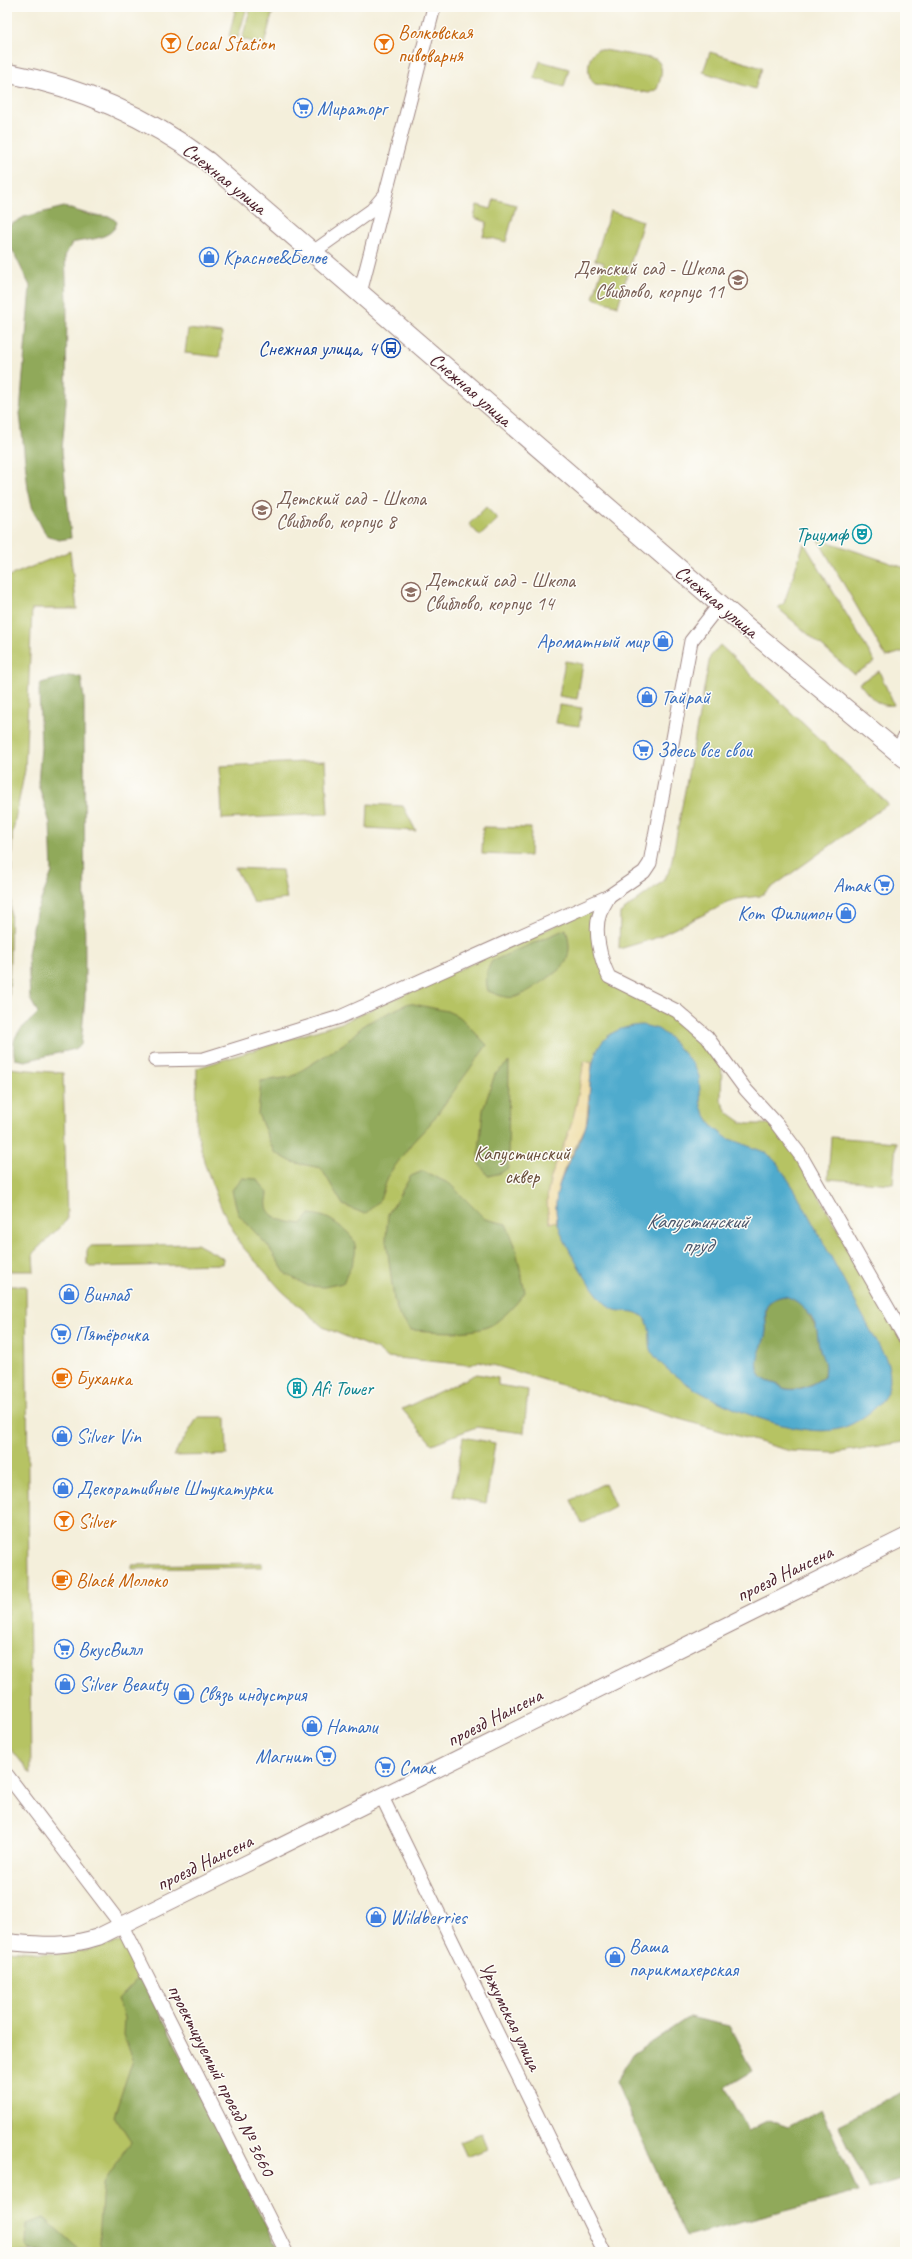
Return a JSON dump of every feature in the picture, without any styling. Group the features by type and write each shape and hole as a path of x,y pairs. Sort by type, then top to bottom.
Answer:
{"main road":[{"name":"Снежная улица","path":"7,73 35,79 87,96 132,115 173,137 207,161 720,604 902,748"}],"street":[{"path":"360,293 434,7"},
{"path":"313,252 372,210 385,194"},
{"path":"155,1060 204,1059 340,1017 609,896 644,872 650,863 691,641 720,604"},
{"path":"609,896 598,922 600,950 604,967 609,977 677,1011 707,1038 746,1090 776,1123 801,1156 905,1338"},
{"name":"проезд Нансена","path":"7,1942 56,1946 77,1944 122,1926 905,1537"},
{"name":"проектируемый проезд № 3660","path":"7,1775 122,1926 286,2252"},
{"name":"Уржумская улица","path":"382,1797 604,2252"}],"green space":[{"path":"236,7 247,7 238,38 229,36"},
{"path":"251,7 274,7 264,45 242,39"},
{"path":"598,49 656,59 661,66 661,77 657,89 649,93 595,84 590,76 589,66 591,56"},
{"path":"710,52 762,68 755,89 703,72"},
{"path":"540,61 569,69 564,87 534,78"},
{"path":"494,199 516,205 506,242 483,236 487,222 474,218 477,205 491,209"},
{"path":"64,207 91,215 111,217 117,222 115,228 105,236 72,243 65,256 67,300 66,402 62,450 71,538 59,540 46,535 33,510 28,489 20,413 30,286 7,239 7,227 24,217"},
{"path":"610,211 643,221 618,306 593,298 604,263 595,260"},
{"path":"188,329 222,333 219,357 185,353"},
{"path":"486,507 498,519 480,536 469,524"},
{"path":"817,538 905,568 905,651 886,657"},
{"path":"804,543 875,662 854,674 778,608 784,603"},
{"path":"70,551 77,609 32,609 25,770 12,836 8,1068 63,1073 67,1220 33,1253 34,1271 7,1271 7,577"},
{"path":"720,645 888,804 760,896 736,899 653,939 619,949 620,913 662,882 670,870 710,657"},
{"path":"565,661 583,664 577,699 559,696"},
{"path":"879,671 894,705 883,705 878,703 859,683"},
{"path":"68,676 81,677 84,698 85,998 81,1045 75,1049 25,1061 15,1059 14,1043 15,1038 22,1028 38,1013 30,999 28,954 36,913 52,872 50,823 38,783 41,748 39,690 41,683"},
{"path":"559,705 582,708 579,726 556,723"},
{"path":"325,761 328,814 222,819 220,766"},
{"path":"368,804 403,806 416,831 367,828"},
{"path":"483,827 531,828 530,856 482,854"},
{"path":"235,868 282,870 287,899 254,903"},
{"name":"Капустинский сквер","path":"596,907 601,968 682,1019 711,1049 722,1063 721,1100 727,1112 741,1122 748,1124 771,1124 789,1143 905,1346 904,1442 834,1453 790,1451 479,1361 471,1365 386,1357 378,1350 323,1327 282,1291 241,1245 221,1207 205,1165 196,1128 197,1068 341,1023"},
{"path":"566,929 569,941 569,953 566,962 550,977 515,997 505,997 488,991 487,975 488,968 492,961"},
{"path":"409,1003 447,1011 460,1017 487,1045 430,1124 412,1143 389,1174 380,1200 365,1214 343,1205 321,1168 292,1162 274,1152 258,1114 261,1081 291,1077 345,1043 365,1024"},
{"path":"509,1062 508,1168 501,1173 488,1176 478,1162 483,1110 495,1074"},
{"path":"831,1137 896,1142 893,1184 828,1179"},
{"path":"423,1171 450,1184 485,1219 506,1224 515,1245 525,1292 508,1312 492,1325 460,1332 411,1330 399,1315 394,1300 386,1238 388,1214 411,1176"},
{"path":"242,1178 257,1179 268,1193 267,1204 269,1211 276,1218 287,1222 302,1224 310,1214 327,1218 349,1233 355,1246 355,1253 343,1283 324,1287 308,1286 286,1274 268,1246 238,1214 232,1190"},
{"path":"197,1244 221,1257 223,1259 222,1264 91,1267 87,1264 87,1250 91,1246"},
{"path":"7,1286 26,1286 31,1774 7,1744"},
{"path":"784,1296 794,1298 805,1309 817,1330 820,1350 825,1362 824,1377 797,1389 786,1389 763,1379 759,1373 757,1364 757,1359 766,1331 766,1309 771,1301"},
{"path":"477,1374 498,1378 498,1385 528,1390 524,1433 476,1427 432,1444 402,1409"},
{"path":"198,1417 226,1417 227,1455 173,1456"},
{"path":"463,1437 495,1443 486,1503 453,1497"},
{"path":"605,1483 615,1506 582,1524 571,1500"},
{"path":"262,1563 262,1567 132,1569 132,1565"},
{"path":"119,1942 126,1945 279,2252 7,2252 7,1950 58,1954 91,1949"},
{"path":"141,1975 279,2252 102,2252 99,2240 103,2184 131,2142 114,2116 133,2059 123,2035 124,2018 118,1999"},
{"path":"689,2017 729,2026 752,2071 725,2087 748,2130 769,2120 788,2127 821,2109 858,2192 686,2237 616,2082 632,2055"},
{"path":"905,2091 905,2178 869,2189 838,2124"},
{"path":"481,2134 487,2149 467,2157 460,2142"},
{"path":"44,2218 82,2252 32,2252 26,2246 27,2224"}],"sand":[{"path":"584,1061 592,1063 586,1126 564,1170 559,1185 556,1204 557,1221 550,1223 547,1197 549,1185 570,1128"}],"water":[{"name":"Капустинский пруд","path":"643,1025 658,1029 670,1038 694,1065 699,1076 701,1107 713,1127 727,1138 767,1153 777,1163 795,1190 886,1359 890,1373 888,1391 885,1396 876,1407 859,1420 839,1429 822,1431 802,1429 781,1425 758,1418 737,1410 698,1391 675,1375 656,1358 650,1345 650,1332 648,1324 642,1316 634,1312 618,1311 611,1308 604,1302 587,1281 571,1254 557,1220 556,1203 558,1188 587,1123 591,1078 596,1052 612,1033 625,1028","holes":["784,1296 800,1304 813,1320 817,1331 825,1368 824,1377 806,1387 791,1390 784,1389 779,1385 763,1379 759,1373 757,1364 766,1331 766,1309 771,1301 776,1298"]}],"place":[{"name":"Local Station","path":"171,43"},
{"name":"Волковская пивоварня","path":"384,44"},
{"name":"Мираторг","path":"303,108"},
{"name":"Красное&Белое","path":"209,257"},
{"name":"Детский сад - Школа Свиблово, корпус 11","path":"738,280"},
{"name":"Снежная улица, 4","path":"391,348"},
{"name":"Детский сад - Школа Свиблово, корпус 8","path":"262,510"},
{"name":"Триумф","path":"862,534"},
{"name":"Детский сад - Школа Свиблово, корпус 14","path":"411,592"},
{"name":"Ароматный мир","path":"663,641"},
{"name":"Тайрай","path":"647,697"},
{"name":"Здесь все свои","path":"643,750"},
{"name":"Атак","path":"884,885"},
{"name":"Кот Филимон","path":"846,913"},
{"name":"Винлаб","path":"69,1294"},
{"name":"Пятёрочка","path":"61,1334"},
{"name":"Буханка","path":"62,1378"},
{"name":"Afi Tower","path":"297,1388"},
{"name":"Silver Vin","path":"62,1436"},
{"name":"Декоративные Штукатурки","path":"63,1488"},
{"name":"Silver","path":"64,1521"},
{"name":"Black Молоко","path":"62,1580"},
{"name":"ВкусВилл","path":"64,1649"},
{"name":"Silver Beauty","path":"65,1684"},
{"name":"Связь индустрия","path":"184,1694"},
{"name":"Натали","path":"312,1726"},
{"name":"Магнит","path":"326,1756"},
{"name":"Смак","path":"385,1767"},
{"name":"Wildberries","path":"376,1917"},
{"name":"Ваша парикмахерская","path":"615,1957"}]}
